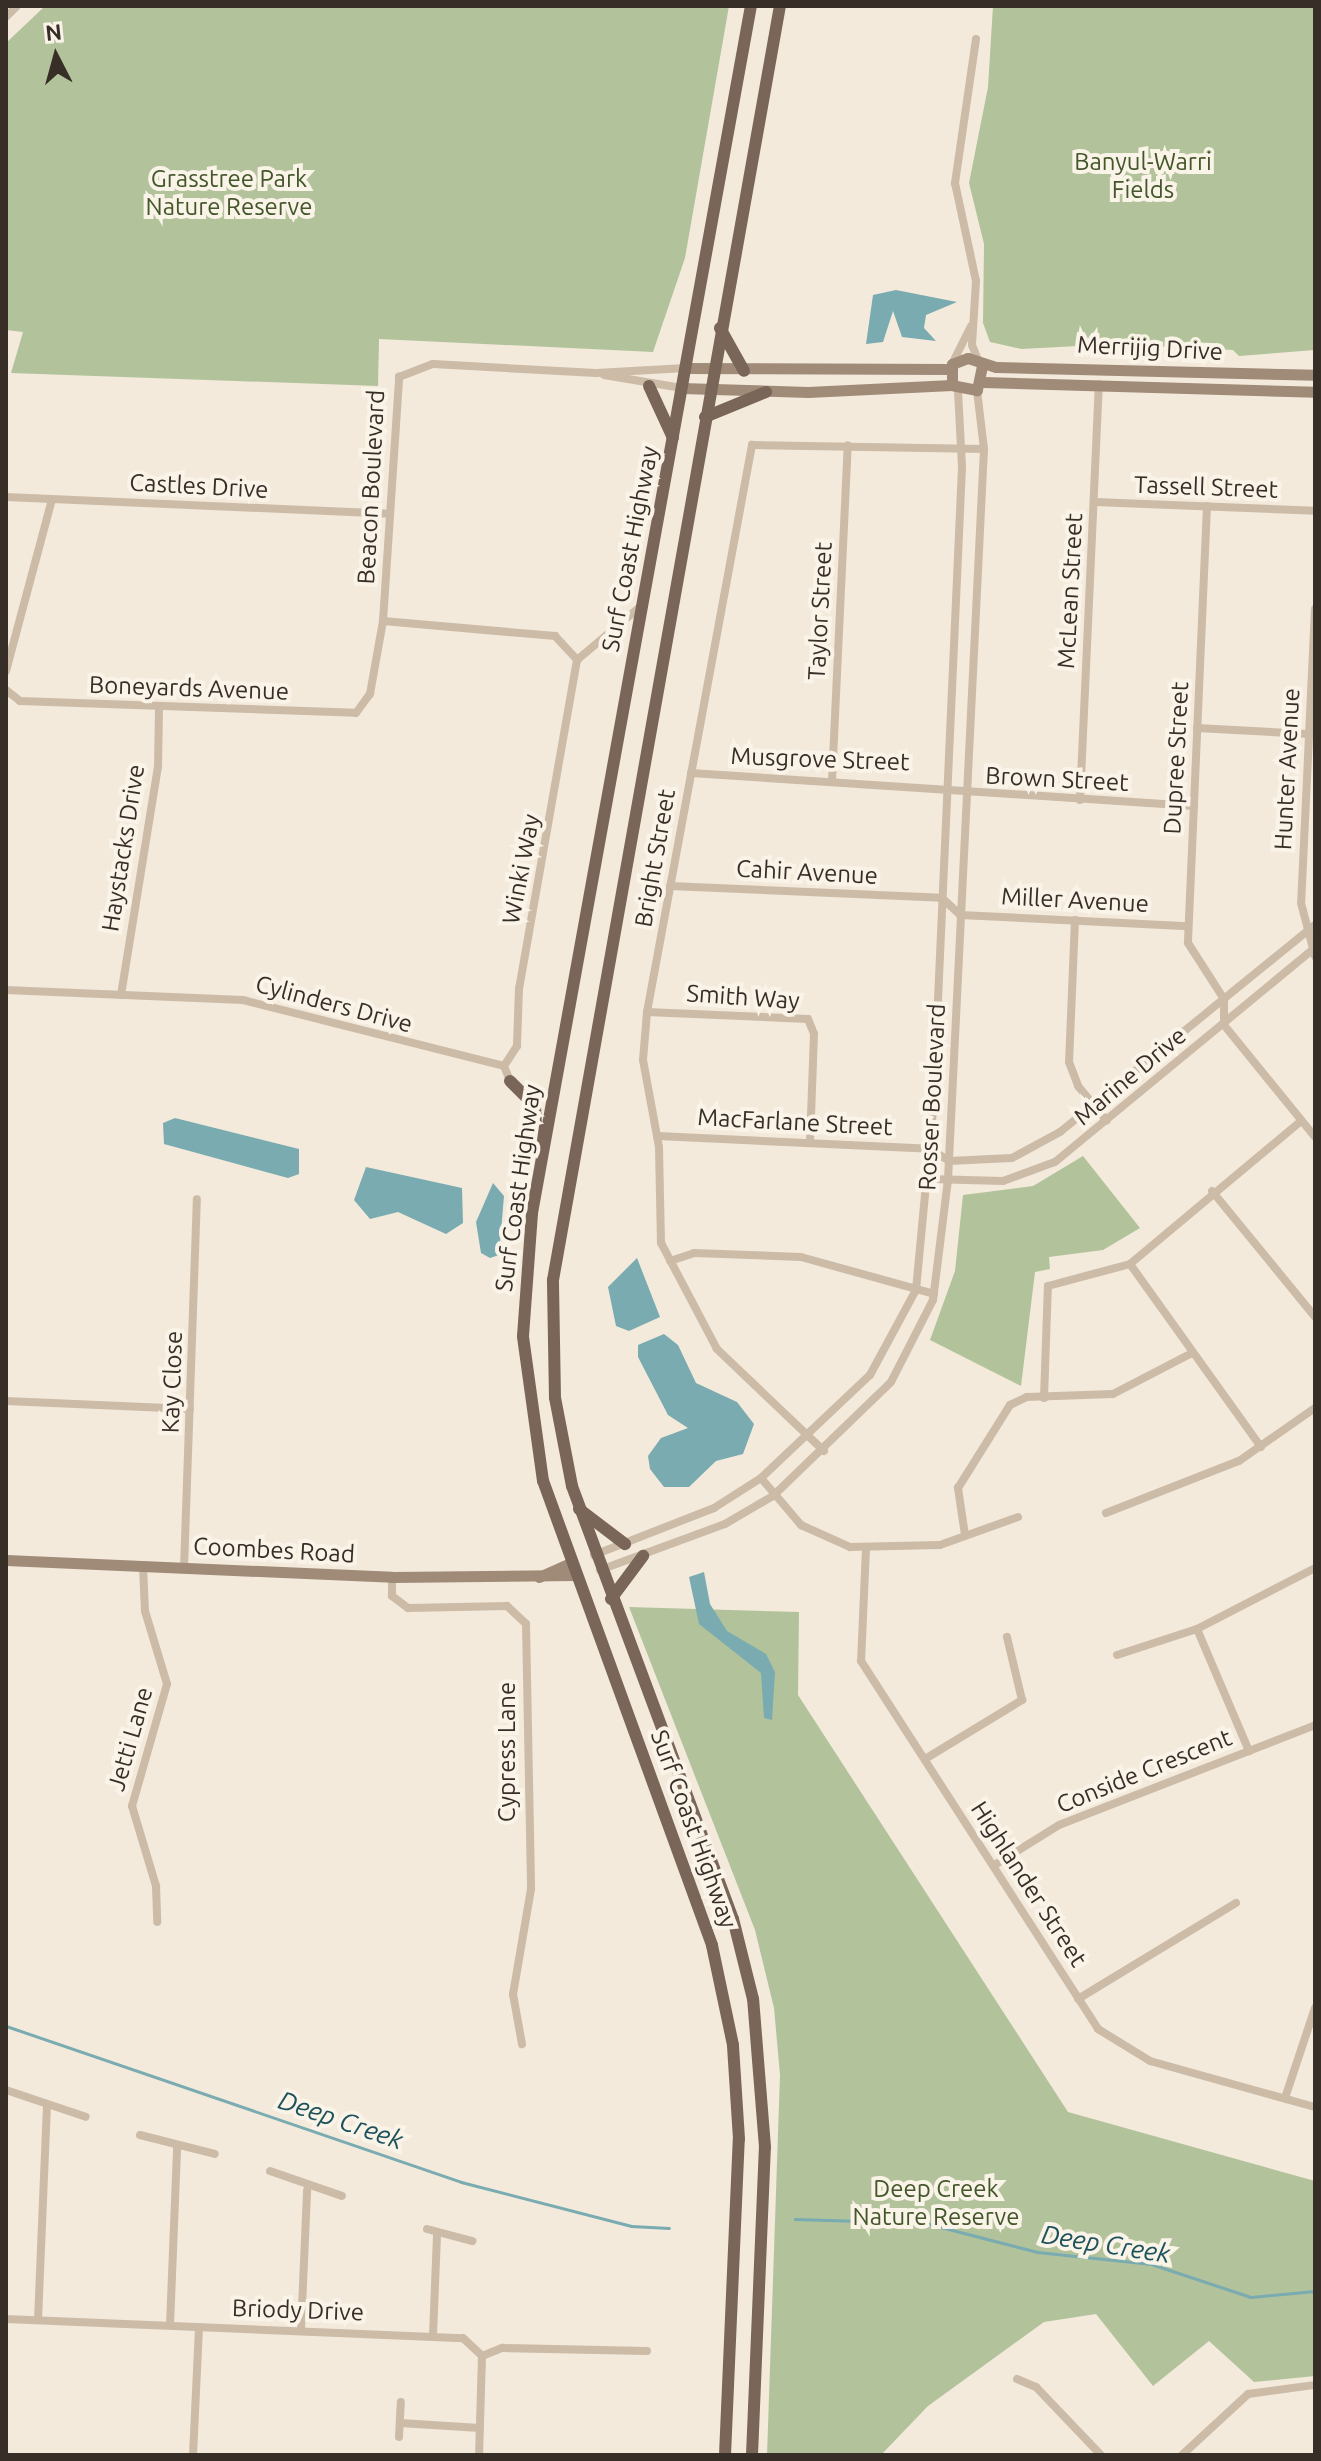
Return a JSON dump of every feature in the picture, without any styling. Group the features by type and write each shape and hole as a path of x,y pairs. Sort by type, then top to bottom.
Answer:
{"main road":[{"name":"Surf Coast Highway","path":"725,2455 739,2139 733,2045 712,1945 658,1787 571,1563 543,1481 526,1383 532,1213 751,6"},
{"name":"Surf Coast Highway","path":"752,2455 763,2080 733,1919 579,1509 555,1398 553,1280 712,369 780,6"},
{"path":"720,328 744,371"},
{"path":"649,386 673,438"},
{"path":"705,417 766,392"},
{"path":"510,1081 538,1117 532,1213"},
{"path":"579,1509 625,1544"},
{"path":"571,1563 594,1555"},
{"path":"611,1599 643,1556"},
{"path":"576,1575 600,1570"},
{"path":"658,1787 681,1778"}],"street":[{"path":"6,17 17,6"},
{"path":"976,39 955,183 974,267 974,322 980,386"},
{"path":"955,388 951,366 974,322"},
{"name":"Merrijig Drive","path":"686,368 744,371 980,364 1315,375"},
{"name":"Beacon Boulevard","path":"367,704 383,621 394,391 407,369 596,373 686,368"},
{"name":"Beacon Boulevard","path":"596,373 649,386 682,388"},
{"name":"Merrijig Drive","path":"682,388 766,392 1099,384 1315,392"},
{"name":"McLean Street","path":"1080,800 1099,384"},
{"name":"Rosser Boulevard","path":"600,1570 643,1556 773,1496 824,1451 891,1382 934,1294 949,1161 984,449 980,386"},
{"name":"Rosser Boulevard","path":"594,1555 714,1508 761,1478 809,1438 884,1358 916,1290 929,1179 962,450 955,388"},
{"name":"Bright Street","path":"824,1451 717,1349 670,1261 657,1226 658,1136 643,1060 647,1012 750,449 764,441 962,450"},
{"name":"Taylor Street","path":"832,780 848,445"},
{"path":"962,450 984,449"},
{"name":"Castles Drive","path":"6,497 390,514"},
{"path":"6,671 52,499"},
{"name":"Tassell Street","path":"1095,502 1315,511"},
{"name":"Dupree Street","path":"1207,506 1188,926 1194,960 1224,999"},
{"path":"383,621 555,636 577,660 642,605"},
{"name":"Hunter Avenue","path":"1314,926 1301,903 1315,609"},
{"name":"Winki Way","path":"504,1066 517,1046 519,988 577,660"},
{"name":"Boneyards Avenue","path":"7,692 20,701 344,714 367,704"},
{"name":"Haystacks Drive","path":"121,995 158,767 159,707"},
{"path":"1197,728 1309,734"},
{"name":"Musgrove Street","path":"691,773 947,784"},
{"path":"947,784 966,795"},
{"name":"Brown Street","path":"966,795 1194,806"},
{"name":"Cahir Avenue","path":"670,886 942,898"},
{"path":"942,898 960,915"},
{"name":"Miller Avenue","path":"960,915 1188,926"},
{"path":"1075,920 1069,1062 1093,1105 1107,1121"},
{"path":"1314,926 1314,952"},
{"name":"Marine Drive","path":"949,1161 997,1161 1030,1152 1093,1105 1314,926"},
{"name":"Marine Drive","path":"929,1179 1003,1181 1037,1171 1107,1121 1314,952"},
{"name":"Cylinders Drive","path":"6,990 243,1000 504,1066"},
{"path":"1224,999 1224,1025 1315,1137"},
{"name":"Smith Way","path":"647,1012 808,1019 814,1034 810,1143"},
{"path":"504,1066 510,1081"},
{"path":"1044,1398 1048,1286 1130,1264 1212,1191 1301,1121"},
{"name":"MacFarlane Street","path":"658,1136 930,1149"},
{"path":"930,1149 949,1161"},
{"path":"1212,1191 1315,1317"},
{"name":"Kay Close","path":"184,1568 197,1199"},
{"path":"670,1261 701,1252 801,1257 934,1294"},
{"path":"1130,1264 1261,1447"},
{"path":"965,1535 958,1488 971,1460 1010,1405 1044,1398 1113,1394 1192,1353"},
{"path":"6,1401 190,1409"},
{"path":"1106,1513 1160,1497 1261,1447 1315,1408"},
{"path":"761,1478 773,1496 826,1540 866,1548 940,1545 1018,1517"},
{"name":"Highlander Street","path":"866,1548 861,1661 1098,2029 1135,2055 1315,2107"},
{"name":"Coombes Road","path":"6,1560 392,1577 576,1575"},
{"name":"Coombes Road","path":"539,1577 571,1563"},
{"name":"Jetti Lane","path":"143,1566 145,1611 167,1684 132,1806 156,1886 157,1922"},
{"path":"1117,1655 1197,1629 1315,1568"},
{"name":"Cypress Lane","path":"392,1577 392,1596 408,1608 507,1606 526,1624 531,1899 513,1994 522,2044"},
{"path":"1197,1629 1249,1751"},
{"path":"925,1759 1022,1700 1007,1637"},
{"name":"Conside Crescent","path":"993,1866 1059,1825 1315,1725"},
{"path":"1078,1999 1236,1903"},
{"path":"1285,2098 1315,2008"},
{"path":"6,2090 47,2107 86,2117"},
{"path":"38,2320 47,2107"},
{"path":"140,2135 177,2147 215,2154"},
{"path":"170,2325 177,2147"},
{"path":"270,2171 307,2190 342,2196"},
{"path":"301,2330 307,2190"},
{"path":"427,2229 437,2235 472,2241"},
{"path":"433,2335 437,2235"},
{"name":"Briody Drive","path":"6,2319 433,2335 463,2338 482,2356"},
{"path":"193,2455 199,2327"},
{"path":"479,2455 482,2356 502,2348 647,2351"},
{"path":"1017,2379 1036,2387 1101,2455"},
{"path":"1182,2455 1248,2394 1315,2385"},
{"path":"399,2437 401,2402"},
{"path":"400,2423 480,2428"}],"green space":[{"name":"Grasstree Park Nature Reserve","path":"45,6 729,6 685,258 653,352 379,339 378,386 11,373 23,332 6,330 6,43"},
{"name":"Banyul-Warri Fields","path":"993,6 1315,6 1315,350 1239,356 1233,350 1116,344 1021,349 990,342 983,323 984,244 969,183 988,87"},
{"path":"1083,1156 1140,1228 1103,1250 1049,1257 1050,1269 1035,1272 1021,1386 930,1340 955,1271 963,1195 1033,1186"},
{"name":"Deep Creek Nature Reserve","path":"629,1607 799,1612 798,1695 1068,2112 1315,2181 1315,2376 1254,2382 1209,2341 1153,2386 1096,2314 1044,2322 928,2406 881,2455 767,2455 780,2075 774,2008 755,1930"}],"water":[{"path":"896,290 957,302 926,315 924,328 936,341 902,337 893,311 883,342 866,344 873,295"},
{"path":"175,1118 299,1149 299,1174 288,1178 164,1144 163,1123"},
{"path":"366,1167 462,1188 463,1223 446,1234 398,1212 370,1219 354,1200"},
{"path":"493,1183 504,1196 499,1255 490,1258 481,1253 476,1222"},
{"path":"637,1258 660,1317 629,1331 616,1326 608,1287"},
{"path":"664,1334 678,1345 696,1383 737,1402 754,1424 743,1454 716,1461 689,1487 664,1487 650,1469 648,1456 661,1438 688,1428 668,1415 638,1357 638,1345"},
{"path":"704,1572 710,1604 727,1631 766,1654 775,1672 772,1720 764,1718 761,1673 699,1624 689,1577"}],"waterway":[{"name":"Deep Creek","path":"6,2026 461,2182 631,2226 669,2228"},
{"name":"Deep Creek","path":"795,2219 925,2223 1037,2252 1151,2264 1251,2297 1315,2291"}]}
